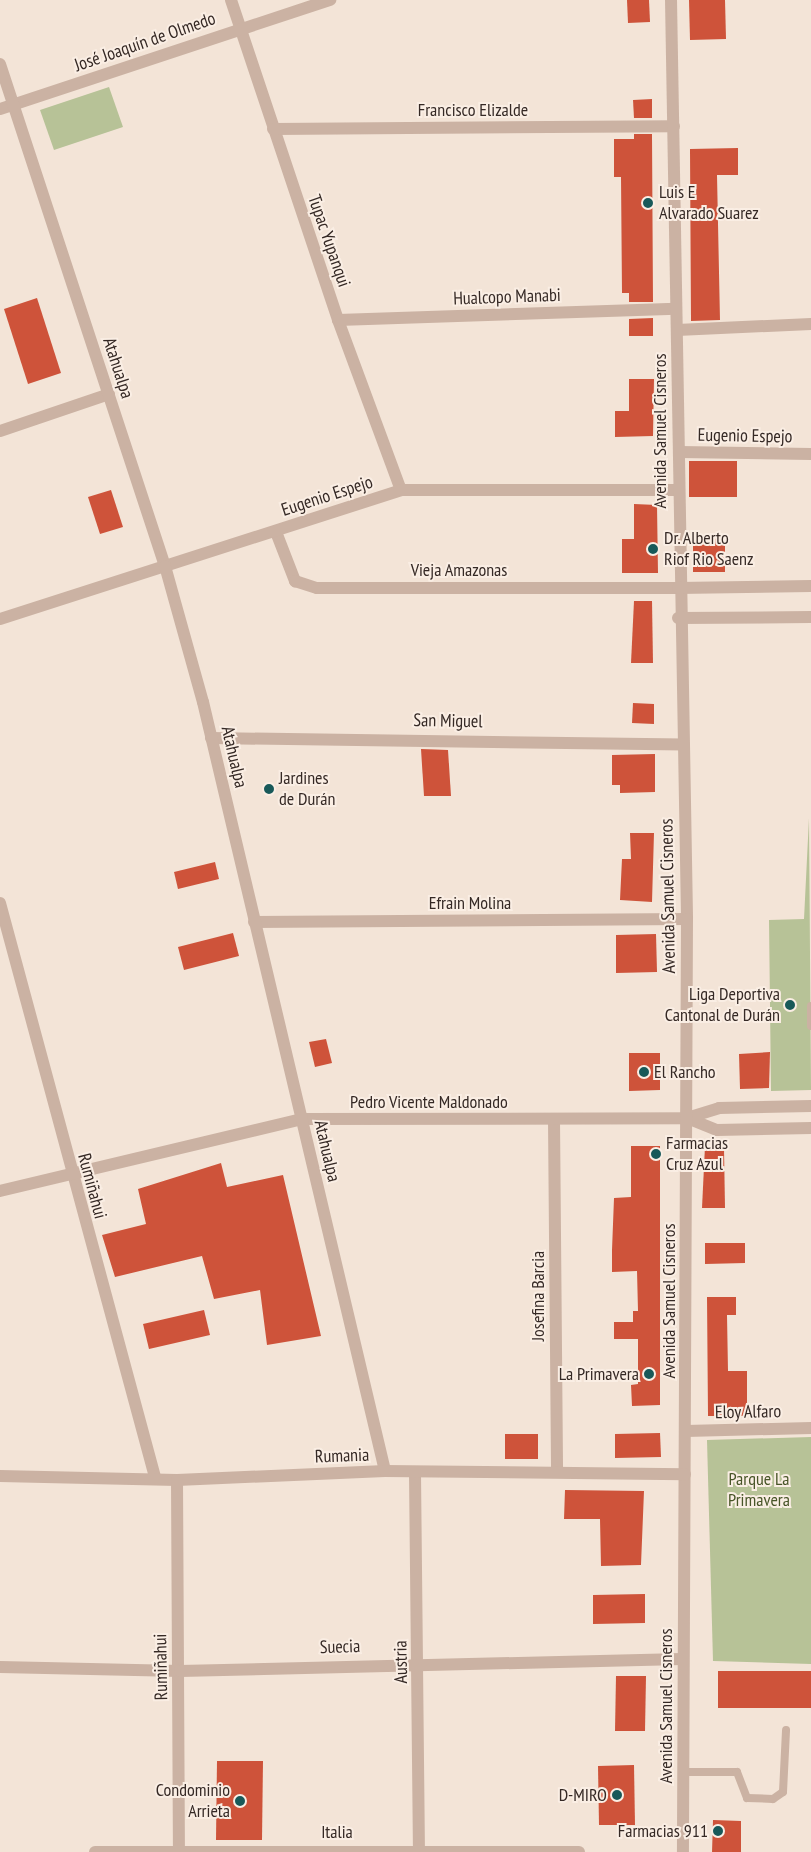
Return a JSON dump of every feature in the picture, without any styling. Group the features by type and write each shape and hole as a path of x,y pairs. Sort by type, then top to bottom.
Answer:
{"street":[{"name":"Tupac Yupanqui","path":"231,0 338,320 401,490"},
{"name":"José Joaquín de Olmedo","path":"0,109 330,0"},
{"name":"Avenida Samuel Cisneros","path":"671,0 679,452 678,618 684,745 686,919 686,1431 682,1659 683,1852"},
{"name":"Atahualpa","path":"0,64 165,566 211,738 385,1471"},
{"name":"Francisco Elizalde","path":"273,129 674,126"},
{"name":"Hualcopo Manabi","path":"338,320 676,309"},
{"path":"677,330 811,324"},
{"path":"0,430 109,394"},
{"name":"Eugenio Espejo","path":"679,452 811,454"},
{"name":"Eugenio Espejo","path":"0,619 276,532 401,490 678,490"},
{"name":"Vieja Amazonas","path":"276,532 295,581 317,588 678,588"},
{"path":"678,588 811,586"},
{"path":"678,618 811,618"},
{"name":"San Miguel","path":"211,738 684,745"},
{"name":"Rumiñahui","path":"0,902 71,1176 155,1477"},
{"name":"Efrain Molina","path":"254,922 686,919"},
{"path":"687,1118 718,1108 811,1106"},
{"path":"687,1118 717,1130 811,1128"},
{"name":"Pedro Vicente Maldonado","path":"0,1191 71,1176 302,1119 554,1120 687,1118"},
{"name":"Josefina Barcia","path":"554,1120 557,1472"},
{"name":"Eloy Alfaro","path":"686,1431 811,1428"},
{"name":"Rumania","path":"0,1476 155,1477 177,1480 385,1471 415,1473 557,1472 685,1474"},
{"name":"Austria","path":"415,1473 419,1662 419,1850"},
{"name":"Rumiñahui","path":"177,1480 180,1670 179,1851"},
{"name":"Suecia","path":"0,1667 180,1670 419,1662 682,1659"},
{"name":"Italia","path":"94,1852 419,1850 579,1852"}],"lane":[{"path":"811,1006 811,1026"},
{"path":"684,1772 737,1772 747,1798 773,1799 783,1792 786,1730"}],"green space":[{"path":"109,87 123,127 54,150 40,110"},
{"name":"Liga Deportiva Cantonal de Durán","path":"809,818 811,1090 771,1091 769,920 804,919"},
{"name":"Parque La Primavera","path":"811,1437 811,1664 713,1661 707,1440"}],"building":[{"path":"627,0 649,0 650,22 628,23"},
{"path":"689,0 725,0 726,39 690,40"},
{"path":"652,99 652,118 634,118 633,100"},
{"path":"634,134 652,134 653,302 629,302 629,293 622,293 621,177 614,177 614,139 634,139"},
{"path":"738,148 738,175 717,175 720,320 691,321 690,149"},
{"path":"37,298 61,373 28,384 4,309"},
{"path":"653,318 653,336 629,336 629,319"},
{"path":"629,379 654,379 653,436 615,437 615,411 629,411"},
{"path":"689,461 737,461 737,497 689,497"},
{"path":"111,490 123,527 100,534 88,497"},
{"path":"634,504 657,505 658,573 622,573 622,539 634,539"},
{"path":"693,538 725,538 725,572 693,572"},
{"path":"634,601 652,601 653,663 631,663"},
{"path":"633,703 654,704 654,724 632,723"},
{"path":"421,749 448,750 451,796 424,796"},
{"path":"655,754 655,792 620,793 620,785 612,785 612,755"},
{"path":"630,833 654,833 652,902 620,900 622,859 631,859"},
{"path":"215,862 219,879 178,889 174,872"},
{"path":"233,933 239,956 184,970 178,947"},
{"path":"656,934 657,972 616,973 616,935"},
{"path":"326,1039 332,1063 315,1067 309,1042"},
{"path":"770,1052 769,1088 740,1089 739,1054"},
{"name":"El Rancho","path":"629,1053 660,1053 660,1090 629,1091"},
{"path":"631,1146 660,1146 660,1405 632,1406 631,1385 638,1384 638,1339 614,1339 614,1322 633,1322 633,1311 638,1311 637,1271 612,1272 614,1198 631,1197"},
{"path":"705,1146 724,1149 725,1208 702,1208"},
{"path":"221,1163 227,1187 283,1175 321,1336 267,1345 260,1290 214,1299 202,1256 115,1277 102,1235 146,1224 138,1189"},
{"path":"705,1243 745,1243 745,1263 705,1264"},
{"path":"707,1297 736,1297 736,1315 727,1315 728,1371 747,1371 747,1416 708,1416"},
{"path":"204,1310 210,1335 149,1349 143,1324"},
{"path":"660,1433 661,1457 615,1458 615,1434"},
{"path":"505,1434 538,1434 538,1459 505,1459"},
{"path":"565,1490 644,1491 641,1565 601,1566 600,1519 564,1519"},
{"path":"645,1594 645,1623 593,1624 593,1595"},
{"path":"718,1671 811,1671 811,1708 718,1708"},
{"path":"616,1676 646,1676 645,1731 615,1731"},
{"name":"Condominio Arrieta","path":"217,1761 263,1761 262,1840 216,1840"},
{"name":"D-MIRO","path":"634,1765 635,1825 599,1825 598,1766"},
{"path":"713,1820 741,1821 741,1852 712,1852"}],"place":[{"name":"Luis E Alvarado Suarez","path":"648,203"},
{"name":"Dr. Alberto Riof Rio Saenz","path":"653,549"},
{"name":"Jardines de Durán","path":"269,789"},
{"name":"Liga Deportiva Cantonal de Durán","path":"790,1005"},
{"name":"El Rancho","path":"644,1072"},
{"name":"Farmacias Cruz Azul","path":"656,1154"},
{"name":"La Primavera","path":"649,1374"},
{"name":"D-MIRO","path":"617,1795"},
{"name":"Condominio Arrieta","path":"240,1801"},
{"name":"Farmacias 911","path":"718,1831"}]}
